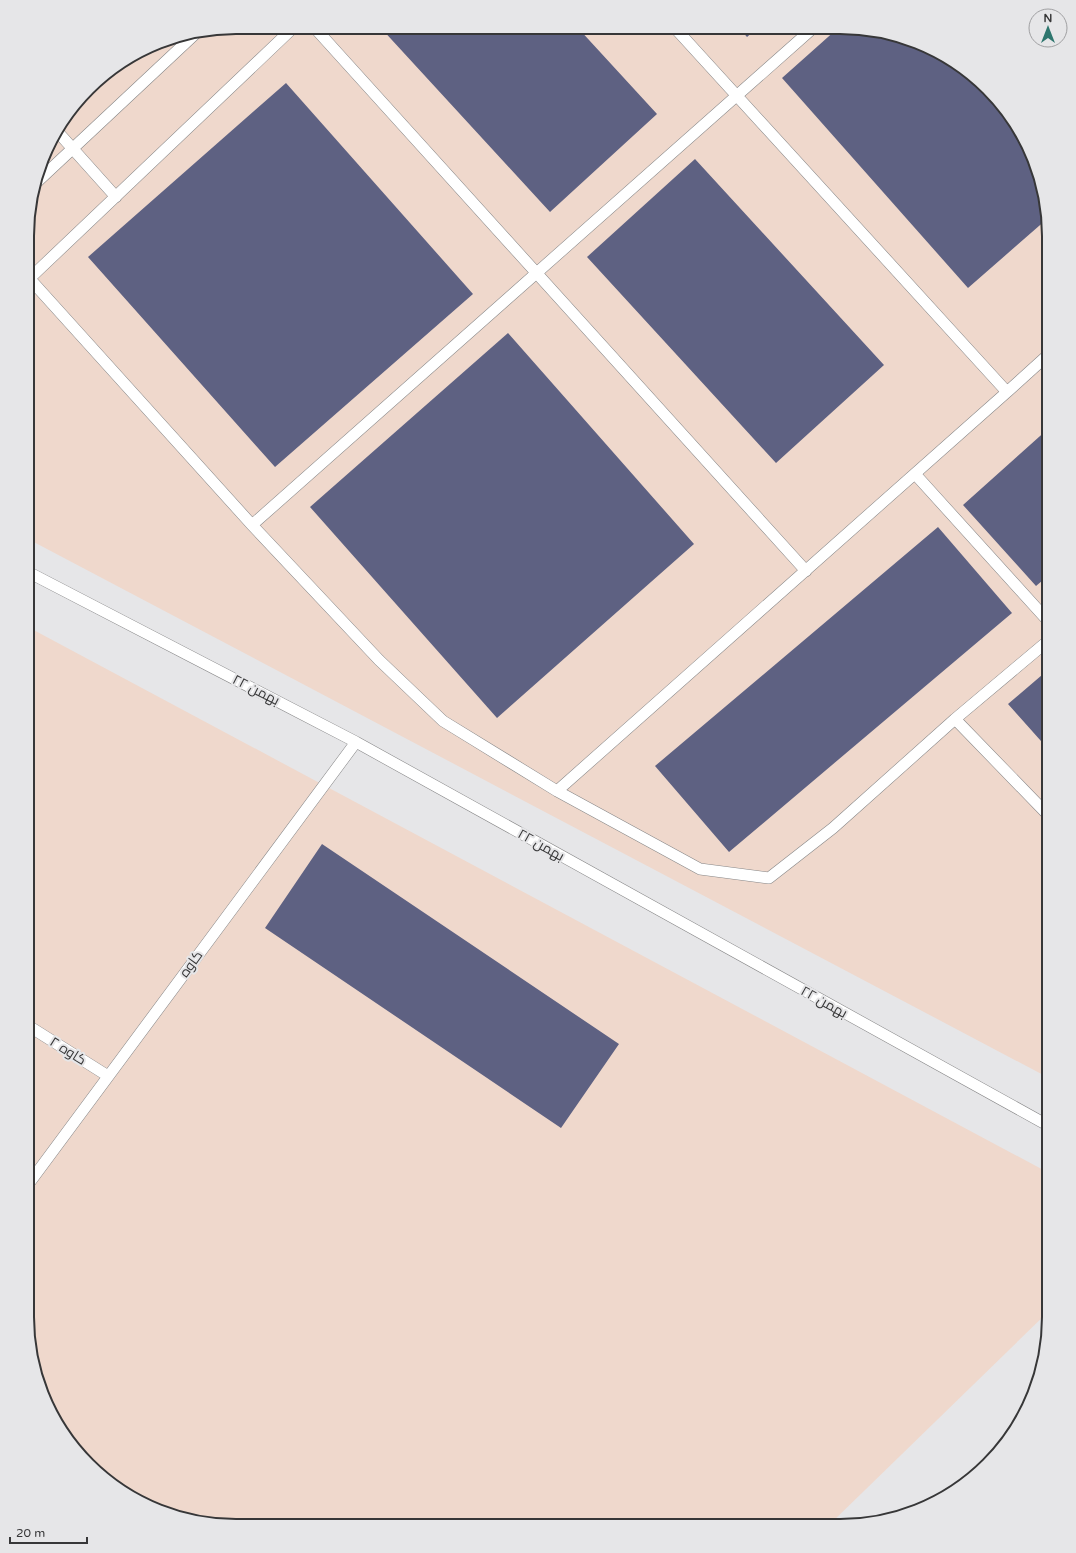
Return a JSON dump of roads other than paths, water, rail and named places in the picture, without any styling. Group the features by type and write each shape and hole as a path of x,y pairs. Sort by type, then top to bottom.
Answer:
{"lane":[{"path":"34,273 287,34"},
{"path":"320,34 806,571"},
{"path":"680,34 1007,392"},
{"path":"252,525 806,34"},
{"path":"43,176 189,40"},
{"path":"61,135 116,197"},
{"path":"34,284 252,525 379,660 443,721 557,791 700,869 769,878 833,828 955,719 1042,646"},
{"path":"557,791 1042,360"},
{"path":"915,474 1042,614"},
{"name":"۲۲ بهمن","path":"34,575 356,742 1042,1122"},
{"path":"955,719 1042,809"},
{"name":"کاوه","path":"34,1176 356,742"},
{"name":"کاوه ۲","path":"34,1029 108,1076"}]}
